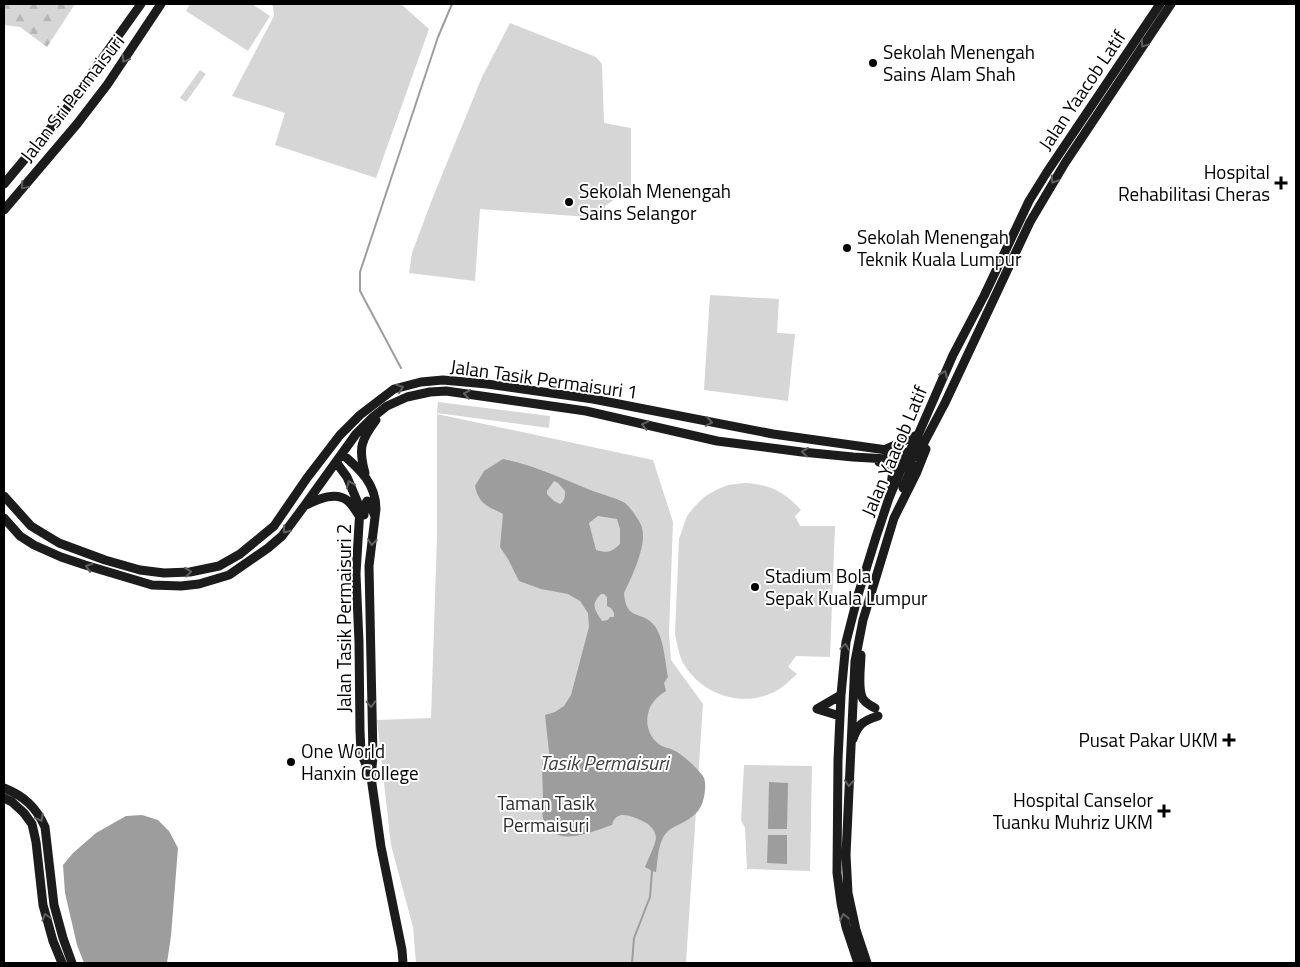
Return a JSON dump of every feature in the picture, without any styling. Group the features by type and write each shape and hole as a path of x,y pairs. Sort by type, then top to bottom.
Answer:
{"main road":[{"path":"143,4 149,9 161,4"},
{"name":"Jalan Sri Permaisuri","path":"4,184 64,112 143,4"},
{"name":"Jalan Sri Permaisuri","path":"4,210 108,85 161,4"},
{"name":"Jalan Yaacob Latif","path":"858,963 846,927 837,873 840,716 844,660 850,624 876,537 889,498 953,355 1030,201 1047,172 1160,4"},
{"name":"Jalan Yaacob Latif","path":"867,963 856,930 848,893 846,855 855,661 864,620 894,518 916,474 946,401 1030,222 1065,163 1172,4"},
{"name":"Jalan Tasik Permaisuri 1","path":"4,496 31,526 59,543 105,560 130,568 164,573 190,572 218,566 240,554 274,526 340,434 360,415 394,389 421,382 443,380 593,399 773,434 886,449 908,457"},
{"path":"498,399 500,386"},
{"name":"Jalan Tasik Permaisuri 1","path":"4,518 7,525 34,545 85,566 152,585 181,586 198,584 229,575 282,536 338,457 356,434 373,417 387,406 407,396 430,392 446,391 586,412 717,441 853,457 908,457"},
{"path":"894,518 911,469 908,457 917,456 946,401"},
{"path":"366,479 361,460 363,440 387,406"},
{"path":"298,493 314,478 328,460 338,457 338,448 360,415"},
{"path":"772,448 773,434"},
{"path":"886,449 918,435"},
{"name":"Jalan Tasik Permaisuri 2","path":"338,457 359,469 373,489 376,500 369,566 373,758 371,777"},
{"name":"Jalan Tasik Permaisuri 2","path":"338,457 360,508 356,574 361,752 371,777 381,847 403,963"},
{"path":"853,457 887,463 891,467 893,470 889,498"},
{"path":"305,505 323,497 339,496 348,501 360,518"},
{"path":"357,556 362,550 364,510 367,501 370,502 375,518"},
{"path":"4,505 19,520 31,526"},
{"path":"850,749 857,728 877,712 862,698 860,689 864,620"},
{"path":"840,716 817,709 841,695"},
{"path":"4,788 24,798 32,805 45,827 54,905 72,963"},
{"path":"4,798 12,802 24,813 32,824 36,842 43,905 53,941 62,963"}],"green space":[{"path":"4,4 75,4 47,47 20,27 4,25"},
{"path":"190,4 252,4 270,16 248,51 186,11"},
{"path":"270,4 401,4 429,29 376,178 275,145 285,113 232,96 274,16 273,6"},
{"path":"510,23 596,57 602,64 604,123 631,128 631,192 618,197 605,206 602,218 480,209 475,281 409,273 412,253 431,202 482,77"},
{"path":"200,70 206,74 186,102 180,98"},
{"path":"710,295 779,299 777,333 795,334 788,401 704,390"},
{"path":"438,402 550,416 549,428 437,413"},
{"name":"Taman Tasik Permaisuri","path":"437,414 653,460 673,522 669,633 671,660 703,704 686,963 416,963 413,927 391,845 377,720 431,718 437,536"},
{"name":"Stadium Bola Sepak Kuala Lumpur","path":"744,483 769,487 782,493 801,510 795,516 800,526 835,526 830,657 796,656 788,667 797,674 785,685 772,693 746,699 721,695 699,682 682,661 675,634 679,539 687,516 704,497 716,490 728,485"},
{"path":"744,765 812,766 810,871 747,869 745,828 741,820"}],"water":[{"name":"Tasik Permaisuri","path":"503,459 537,469 622,501 632,511 641,525 643,535 641,552 624,593 625,602 631,612 645,618 657,630 664,650 668,677 664,683 666,691 650,707 647,724 652,737 662,746 676,751 695,767 704,778 705,785 703,802 696,814 670,829 664,836 659,851 656,872 645,867 655,844 655,833 651,826 641,820 620,815 615,818 612,825 584,834 564,836 555,834 548,828 543,818 542,763 550,761 545,715 555,712 564,706 571,695 589,627 588,613 580,601 568,594 541,589 519,581 500,547 503,514 482,501 475,486 484,471","holes":["554,481 565,491 564,500 560,504 547,494","598,516 617,519 620,529 620,544 609,551 596,550 589,523","601,594 607,597 607,606 611,608 614,617 602,621 595,608"]},
{"path":"769,782 788,783 787,829 768,829"},
{"path":"142,815 158,820 169,831 178,848 167,963 84,963 77,945 65,893 63,865 73,853 96,833 126,816"},
{"path":"768,835 787,835 787,864 767,863"}],"waterway":[{"path":"401,368 360,291 360,272 438,37 452,4"},
{"path":"632,963 634,938 650,897 652,871"}],"place":[{"name":"Sekolah Menengah Sains Alam Shah","path":"873,63"},
{"name":"Hospital Rehabilitasi Cheras","path":"1281,183"},
{"name":"Sekolah Menengah Sains Selangor","path":"569,202"},
{"name":"Sekolah Menengah Teknik Kuala Lumpur","path":"847,248"},
{"name":"Stadium Bola Sepak Kuala Lumpur","path":"755,587"},
{"name":"Pusat Pakar UKM","path":"1229,740"},
{"name":"One World Hanxin College","path":"291,762"},
{"name":"Hospital Canselor Tuanku Muhriz UKM","path":"1164,811"}]}
